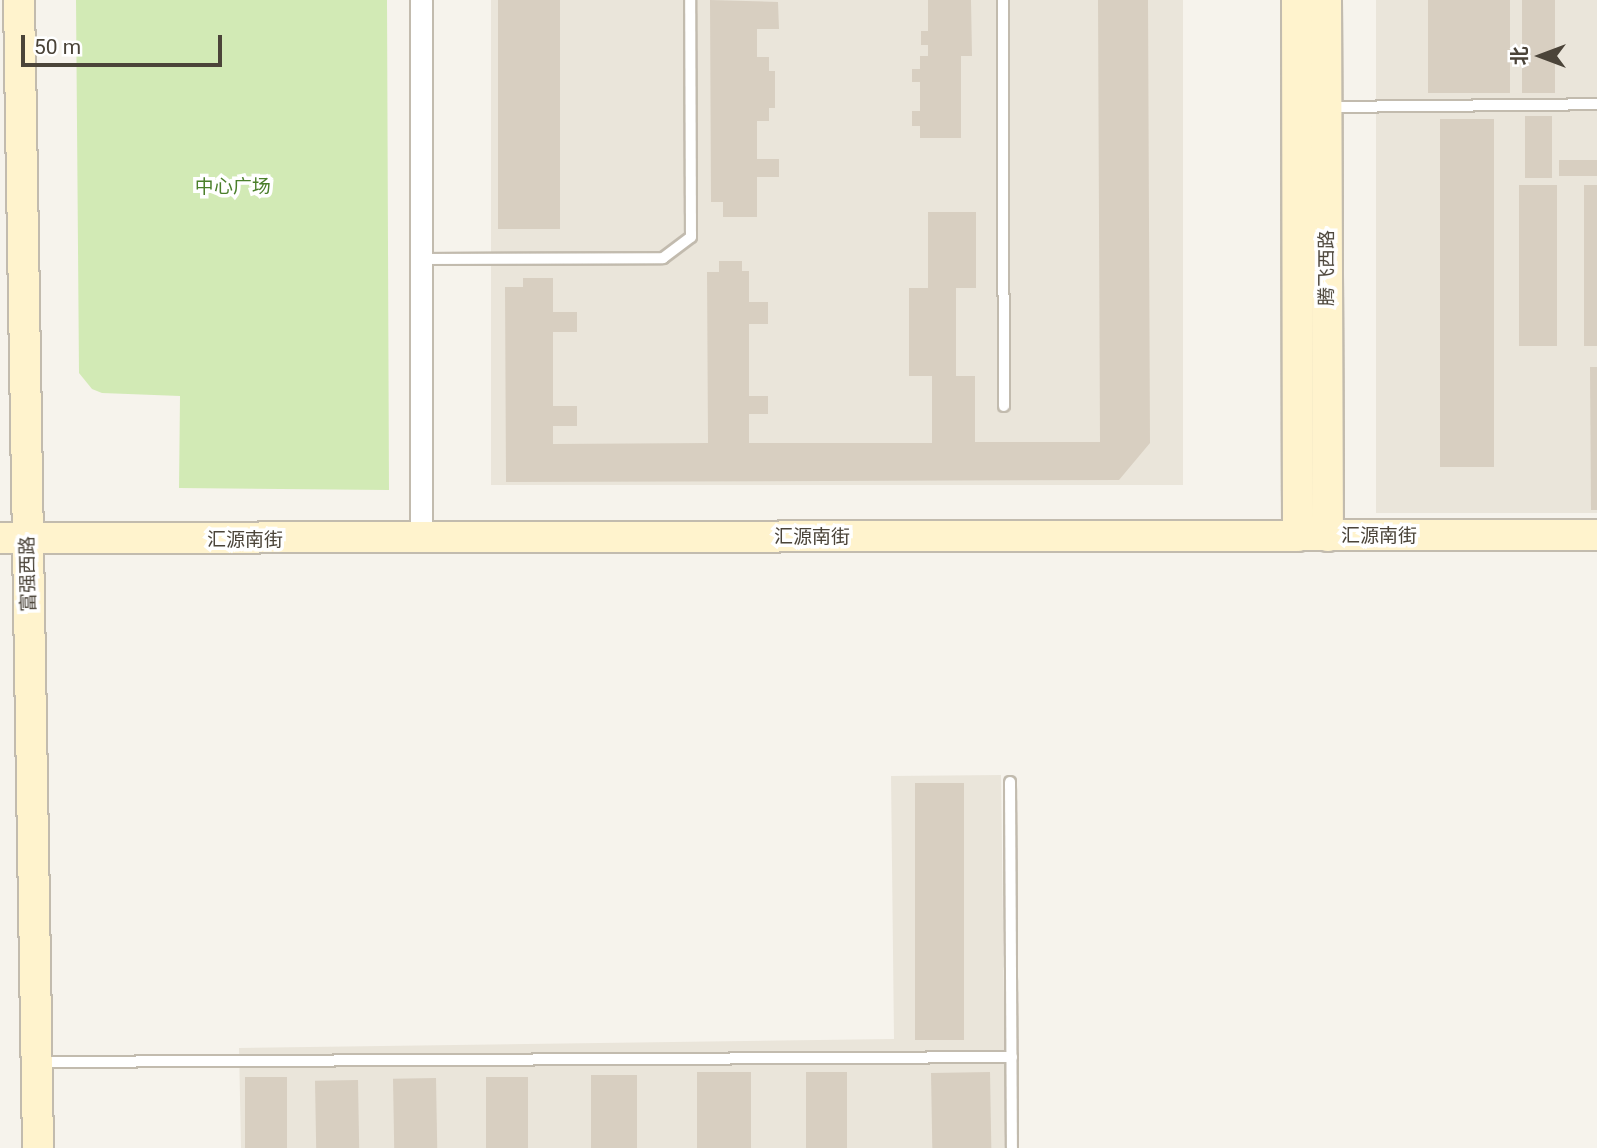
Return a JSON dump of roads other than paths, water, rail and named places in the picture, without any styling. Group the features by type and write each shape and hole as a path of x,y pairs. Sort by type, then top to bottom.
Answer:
{"street":[{"name":"富强西路","path":"19,0 14,540 37,1062 38,1148"},
{"path":"421,0 421,539"},
{"name":"腾飞西路","path":"1297,0 1298,536"},
{"name":"腾飞西路","path":"1326,0 1328,536"},
{"name":"汇源南街","path":"14,540 1597,535"}],"lane":[{"path":"421,259 663,258 691,237 690,0"},
{"path":"1003,0 1004,406"},
{"path":"1327,107 1597,104"},
{"path":"1010,782 1012,1148"},
{"path":"37,1062 1012,1056"}],"park label":[{"name":"中心广场","path":"233,187"}]}
